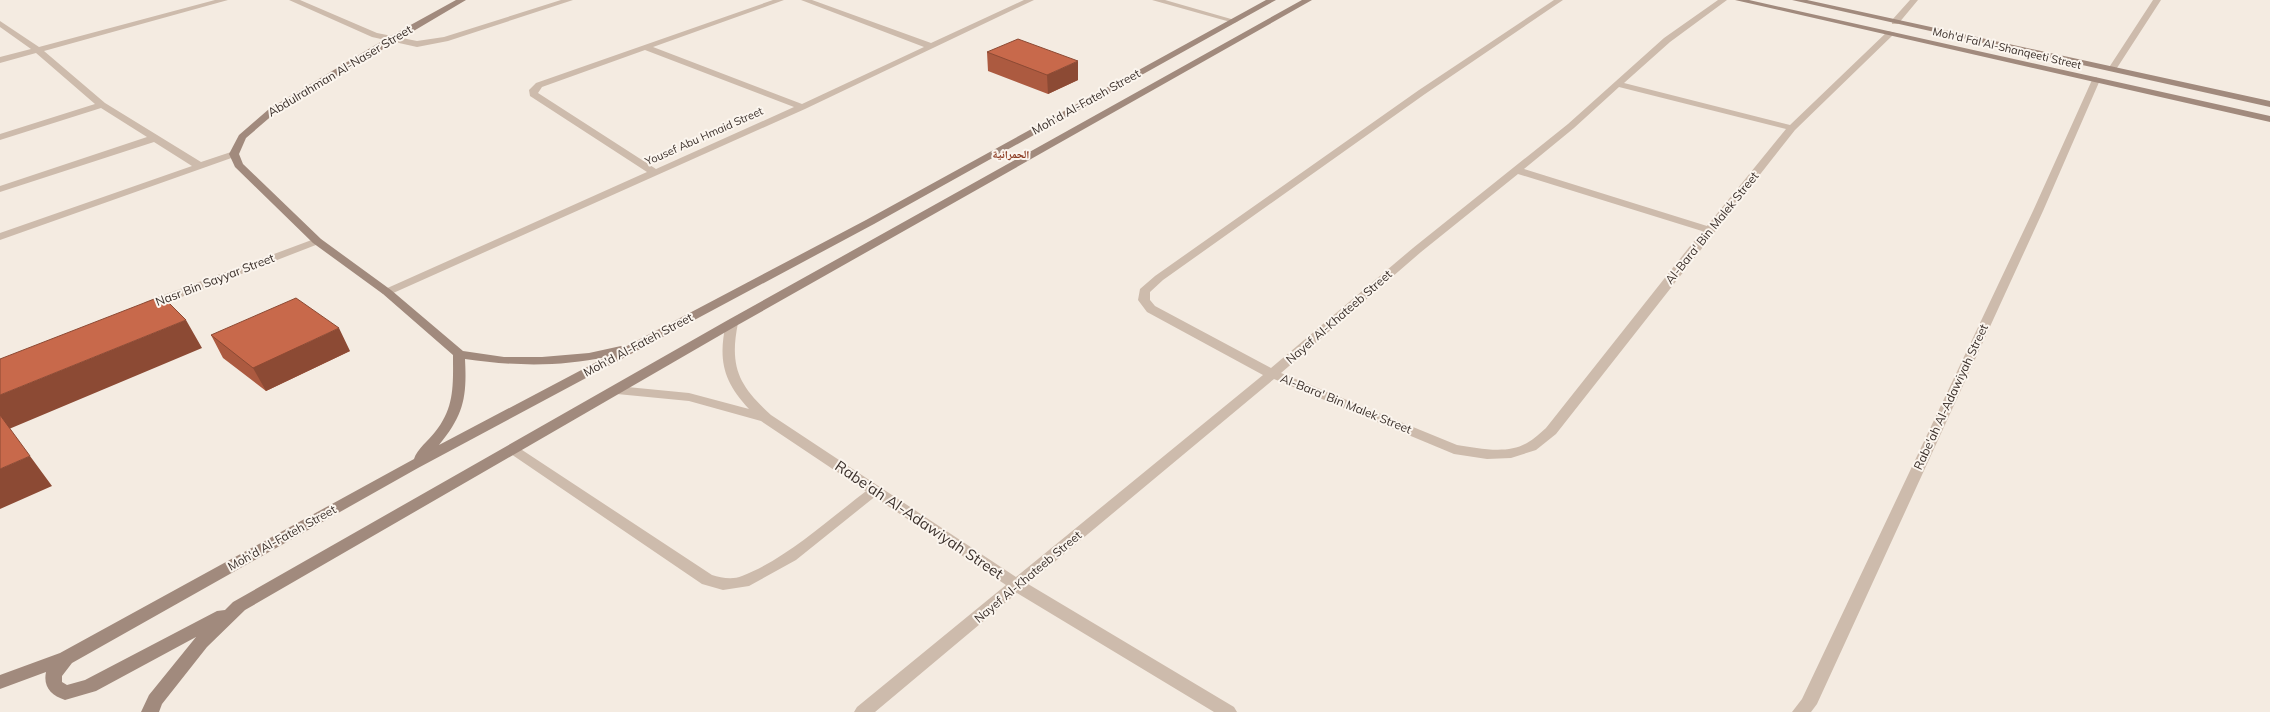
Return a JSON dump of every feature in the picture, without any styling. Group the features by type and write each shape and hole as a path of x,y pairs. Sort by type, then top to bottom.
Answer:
{"main road":[{"name":"Abdulrahman Al-Naser Street","path":"234,154 242,137 272,111 390,40 462,0"},
{"name":"Moh'd Al-Fateh Street","path":"0,682 66,658 413,465 878,218 1272,0"},
{"name":"Moh'd Al-Fateh Street","path":"150,712 155,700 201,642 239,606 732,323 1308,0"},
{"name":"Moh'd Fal Al-Shanqeeti Street","path":"1740,0 2270,119"},
{"name":"Moh'd Fal Al-Shanqeeti Street","path":"1796,0 2270,104"},
{"path":"234,154 239,165 317,241 387,292 459,354 504,361 542,361 589,357 634,348"},
{"path":"413,465 447,428 458,406 461,387 459,354"},
{"path":"66,658 53,674 54,685 64,692 90,686 239,606"}],"street":[{"path":"0,60 224,0"},
{"path":"293,0 375,35 406,43 429,43 570,0"},
{"path":"654,172 533,94 533,90 539,85 780,0"},
{"path":"805,0 930,46"},
{"name":"Yousef Abu Hmaid Street","path":"387,292 802,107 1030,0"},
{"path":"1156,0 1234,21"},
{"name":"Al-Bara' Bin Malek Street","path":"1559,0 1422,92 1158,278 1144,291 1144,300 1151,309 1272,374 1454,449 1487,454 1511,453 1531,447 1551,431 1708,230 1792,128 1891,33"},
{"name":"Nayef Al-Khateeb Street","path":"864,712 1272,374 1417,250 1517,170 1667,40 1722,0"},
{"path":"1895,22 1914,0"},
{"path":"2112,69 2157,0"},
{"path":"0,23 38,50 102,105 201,167"},
{"path":"647,48 802,107"},
{"name":"Rabe'ah Al-Adawiyah Street","path":"1801,712 1808,704 2030,229 2096,80"},
{"path":"1617,84 1792,128"},
{"path":"0,136 102,105"},
{"path":"0,189 155,138"},
{"path":"0,237 234,154"},
{"path":"1517,170 1708,230"},
{"name":"Nasr Bin Sayyar Street","path":"140,308 317,241"},
{"name":"Rabe'ah Al-Adawiyah Street","path":"732,323 726,342 727,363 734,382 747,401 766,418 1018,586 1228,712"},
{"name":"Rabe'ah Al-Adawiyah Street","path":"617,390 689,397 766,418"},
{"path":"513,449 707,580 723,584 744,582 791,556 876,491"}],"building":[{"path":"1018,39 1078,61 1047,75 987,52"},
{"path":"162,296 186,320 0,395 0,359"},
{"path":"296,298 339,328 253,368 211,335"},
{"path":"0,415 30,456 0,469"}],"district":[{"name":"الحمرانية","path":"1011,154"}]}
